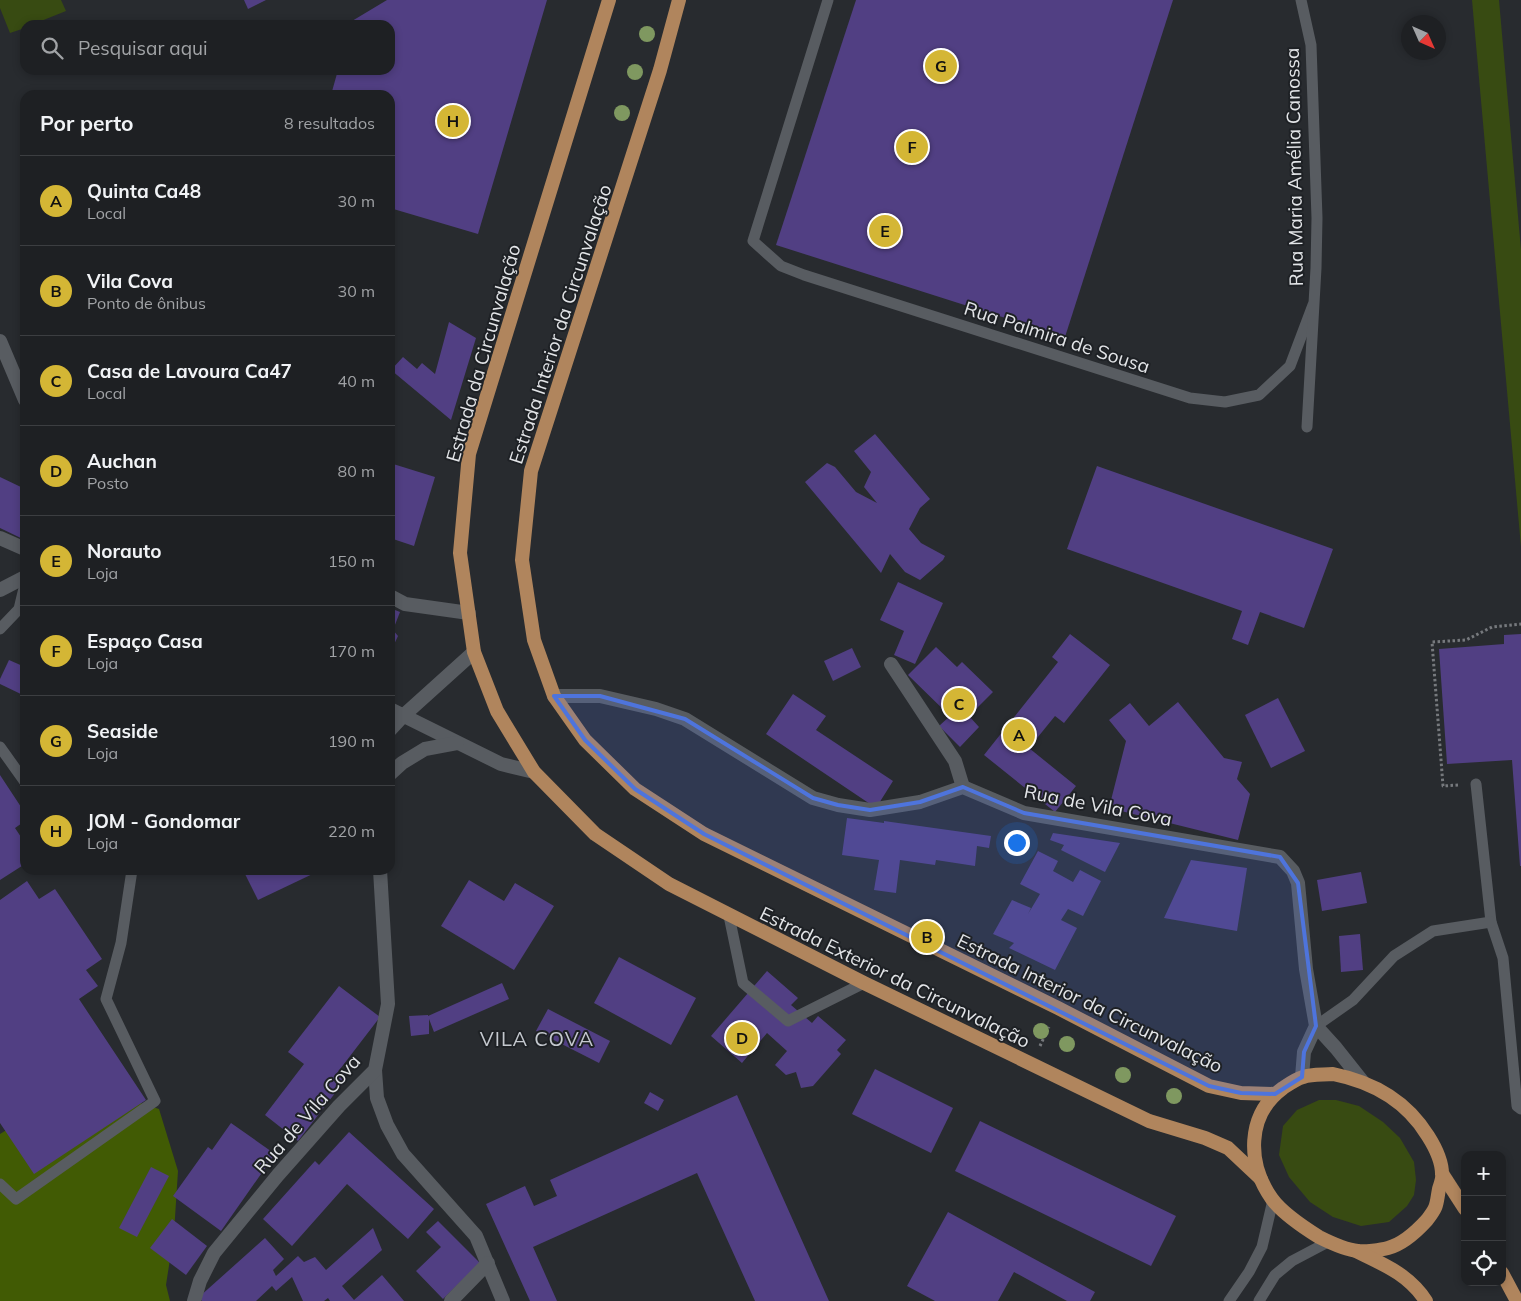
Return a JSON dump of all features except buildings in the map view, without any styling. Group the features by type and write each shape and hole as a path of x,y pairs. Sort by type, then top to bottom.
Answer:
{"main road":[{"name":"Estrada da Circunvalação","path":"534,772 497,711 474,652 460,553 469,454 609,0"},
{"name":"Estrada Interior da Circunvalação","path":"679,0 660,70 531,471 522,560 534,640 554,696 585,740 635,789 704,834 1058,1008 1210,1086 1241,1093 1275,1094"},
{"name":"Estrada Exterior da Circunvalação","path":"534,772 595,834 669,884 864,984 1149,1121 1205,1138 1228,1148 1261,1179"},
{"path":"1357,1252 1388,1248 1414,1234 1436,1207 1442,1175 1439,1160 1419,1121 1391,1096 1363,1082 1333,1074 1302,1077 1275,1094 1257,1122 1253,1148 1261,1179 1272,1200 1298,1224 1328,1242 1357,1252 1394,1270 1417,1288 1426,1301"},
{"path":"1442,1175 1461,1203"},
{"path":"1506,1280 1517,1301"}],"street":[{"path":"0,341 20,388"},
{"path":"0,538 20,547"},
{"path":"0,590 20,580"},
{"path":"395,599 405,604 468,613"},
{"path":"395,725 474,652"},
{"path":"554,696 600,696 685,718 813,798 838,805 870,810 920,802 963,787 955,761 892,664"},
{"path":"395,712 501,764 534,772"},
{"path":"395,769 425,749 457,743"},
{"name":"Rua de Vila Cova","path":"963,787 1024,813 1280,857 1293,871 1298,883 1306,969 1316,1026"},
{"name":"Rua de Vila Cova","path":"194,1301 200,1281 214,1252 327,1119 375,1070 388,1004 380,875"},
{"path":"1302,1077 1304,1052 1316,1026 1363,1082"},
{"path":"375,1070 377,1098 387,1126 402,1154 476,1236 503,1301"},
{"path":"451,1301 488,1263"}],"lane":[{"name":"Rua Palmira de Sousa","path":"828,0 752,241 782,266 804,275 1190,398 1225,402 1259,395 1290,366 1313,305"},
{"name":"Rua Maria Amélia Canossa","path":"1301,0 1311,45 1317,218 1307,427"},
{"path":"0,629 18,609 20,602"},
{"path":"0,747 20,775"},
{"path":"1476,784 1491,922 1503,958 1517,1106 1521,1109"},
{"path":"0,1184 16,1199 155,1101 106,999 121,943 131,875"},
{"path":"729,916 744,983 788,1020 864,984"},
{"path":"1316,1026 1353,1000 1394,956 1433,931 1491,922"},
{"path":"1229,1301 1249,1272 1262,1247 1272,1200"},
{"path":"1259,1301 1275,1275 1292,1261 1328,1242"}],"path":[{"path":"1476,784 1443,786 1432,642 1466,640 1492,627 1521,624"},
{"path":"1031,1065 1058,1008"}],"highlighted area":[{"path":"554,696 600,696 685,719 813,798 838,805 870,810 920,802 963,787 1024,813 1280,857 1298,883 1316,1026 1304,1052 1302,1077 1275,1094 1241,1093 1209,1086 704,834 635,789 585,740"}],"green space":[{"path":"0,0 61,0 66,11 44,20 20,20 20,30 10,33 0,8"},
{"path":"1472,0 1499,0 1521,250 1521,547"},
{"path":"81,1084 159,1109 178,1171 174,1233 166,1285 170,1301 0,1301 0,1134"},
{"path":"1319,1100 1336,1100 1359,1106 1383,1122 1400,1138 1414,1162 1416,1180 1414,1195 1407,1206 1389,1222 1361,1226 1333,1217 1310,1202 1289,1177 1279,1155 1283,1126 1297,1110"}],"place":[{"name":"Seaside","path":"941,66"},
{"name":"JOM - Gondomar","path":"453,121"},
{"name":"Espaço Casa","path":"912,147"},
{"name":"Norauto","path":"885,231"},
{"name":"Casa de Lavoura Ca47","path":"959,704"},
{"name":"Quinta Ca48","path":"1019,735"},
{"name":"Vila Cova","path":"927,937"},
{"name":"Auchan","path":"742,1038"}],"district":[{"name":"VILA COVA","path":"537,1039"}]}
